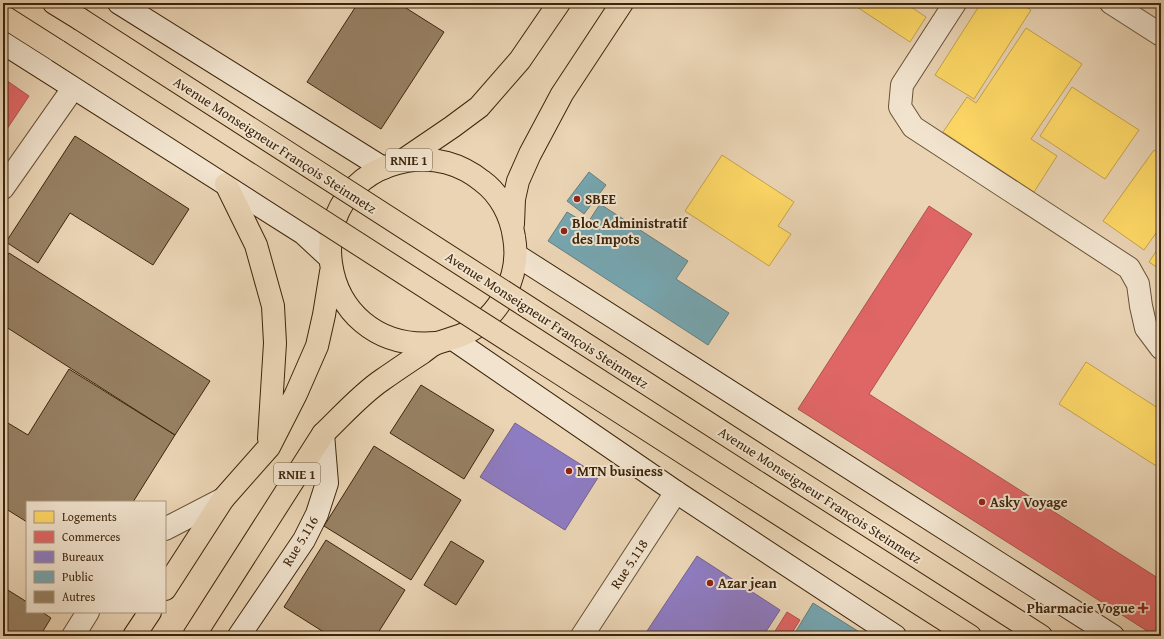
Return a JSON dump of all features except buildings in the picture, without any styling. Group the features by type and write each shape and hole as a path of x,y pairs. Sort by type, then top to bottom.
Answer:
{"main road":[{"name":"Avenue Monseigneur François Steinmetz","path":"54,3 1040,636"},
{"name":"RNIE 1","path":"166,587 223,499 268,447 296,394 317,346 324,315 331,264 330,247 334,225 342,205 356,188 369,177 452,127 478,107 520,60 559,3"},
{"name":"RNIE 1","path":"194,636 323,434 347,410 380,382 445,341 475,328 494,311 507,291 512,279 516,255 513,229 514,199 518,181 530,154 562,94 622,3"},
{"path":"955,3 902,85 900,107 913,127 1129,268 1138,284 1146,328 1161,348"},
{"path":"1111,3 1161,35"},
{"path":"123,4 391,165"},
{"path":"3,16 970,636"},
{"path":"3,43 303,233 331,264"},
{"path":"3,188 74,87"},
{"name":"RNIE 1","path":"391,165 415,160 445,162 473,174 485,182 495,193 509,218 513,229"},
{"path":"226,184 256,245 273,306 275,343 268,447"},
{"path":"516,255 1113,636"},
{"name":"RNIE 1","path":"331,264 339,293 345,303 360,320 370,328 379,334 413,344 445,341"},
{"path":"445,341 895,636"},
{"name":"Rue 5.116","path":"239,636 304,540 318,514 327,483 323,434"},
{"name":"Rue 5.118","path":"582,636 676,492"},
{"path":"166,528 223,499"},
{"path":"73,636 87,613"},
{"path":"134,636 149,613"}],"place":[{"name":"SBEE","path":"577,199"},
{"name":"Bloc Administratif des Impots","path":"564,231"},
{"name":"MTN business","path":"569,471"},
{"name":"Asky Voyage","path":"982,502"},
{"name":"Azar jean","path":"710,583"},
{"name":"Pharmacie Vogue","path":"1143,608"}]}
